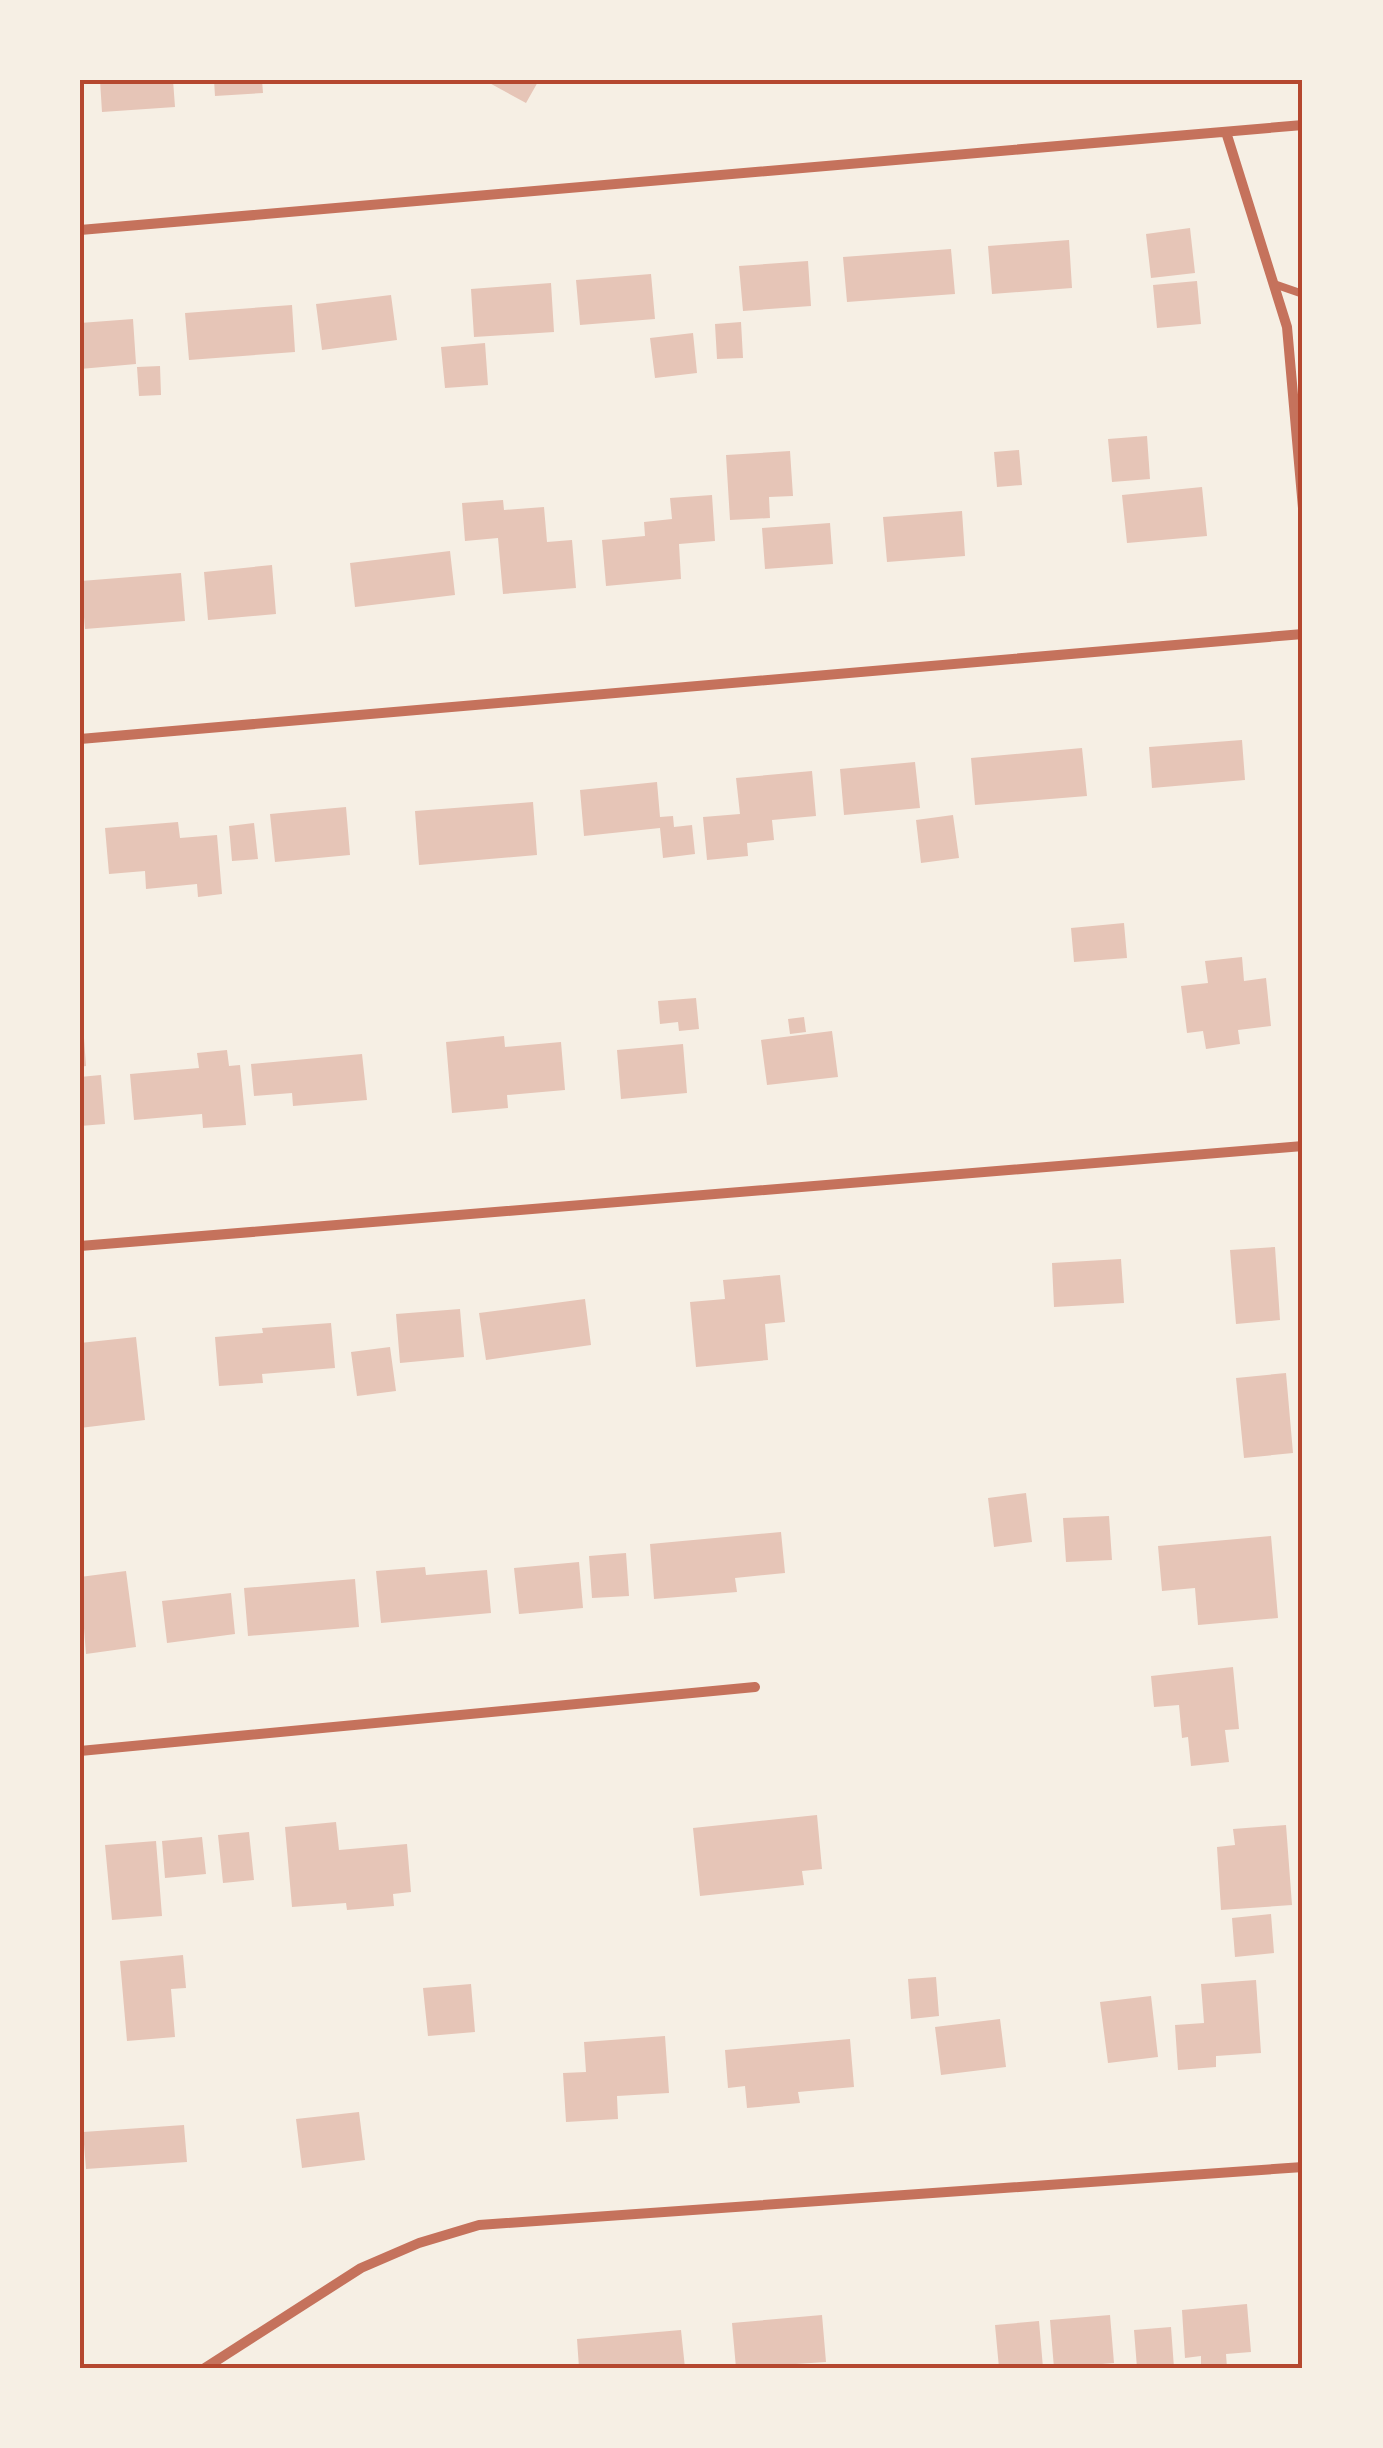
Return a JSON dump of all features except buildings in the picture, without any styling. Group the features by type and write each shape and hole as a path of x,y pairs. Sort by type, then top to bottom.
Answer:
{"street":[{"path":"80,230 1303,125"},
{"path":"1226,132 1287,327 1303,508"},
{"path":"80,738 1303,634"},
{"path":"80,1246 1303,1146"},
{"path":"80,1751 755,1687"},
{"path":"205,2368 361,2268 419,2243 479,2225 1303,2166"}],"lane":[{"path":"1273,284 1303,294"}]}
